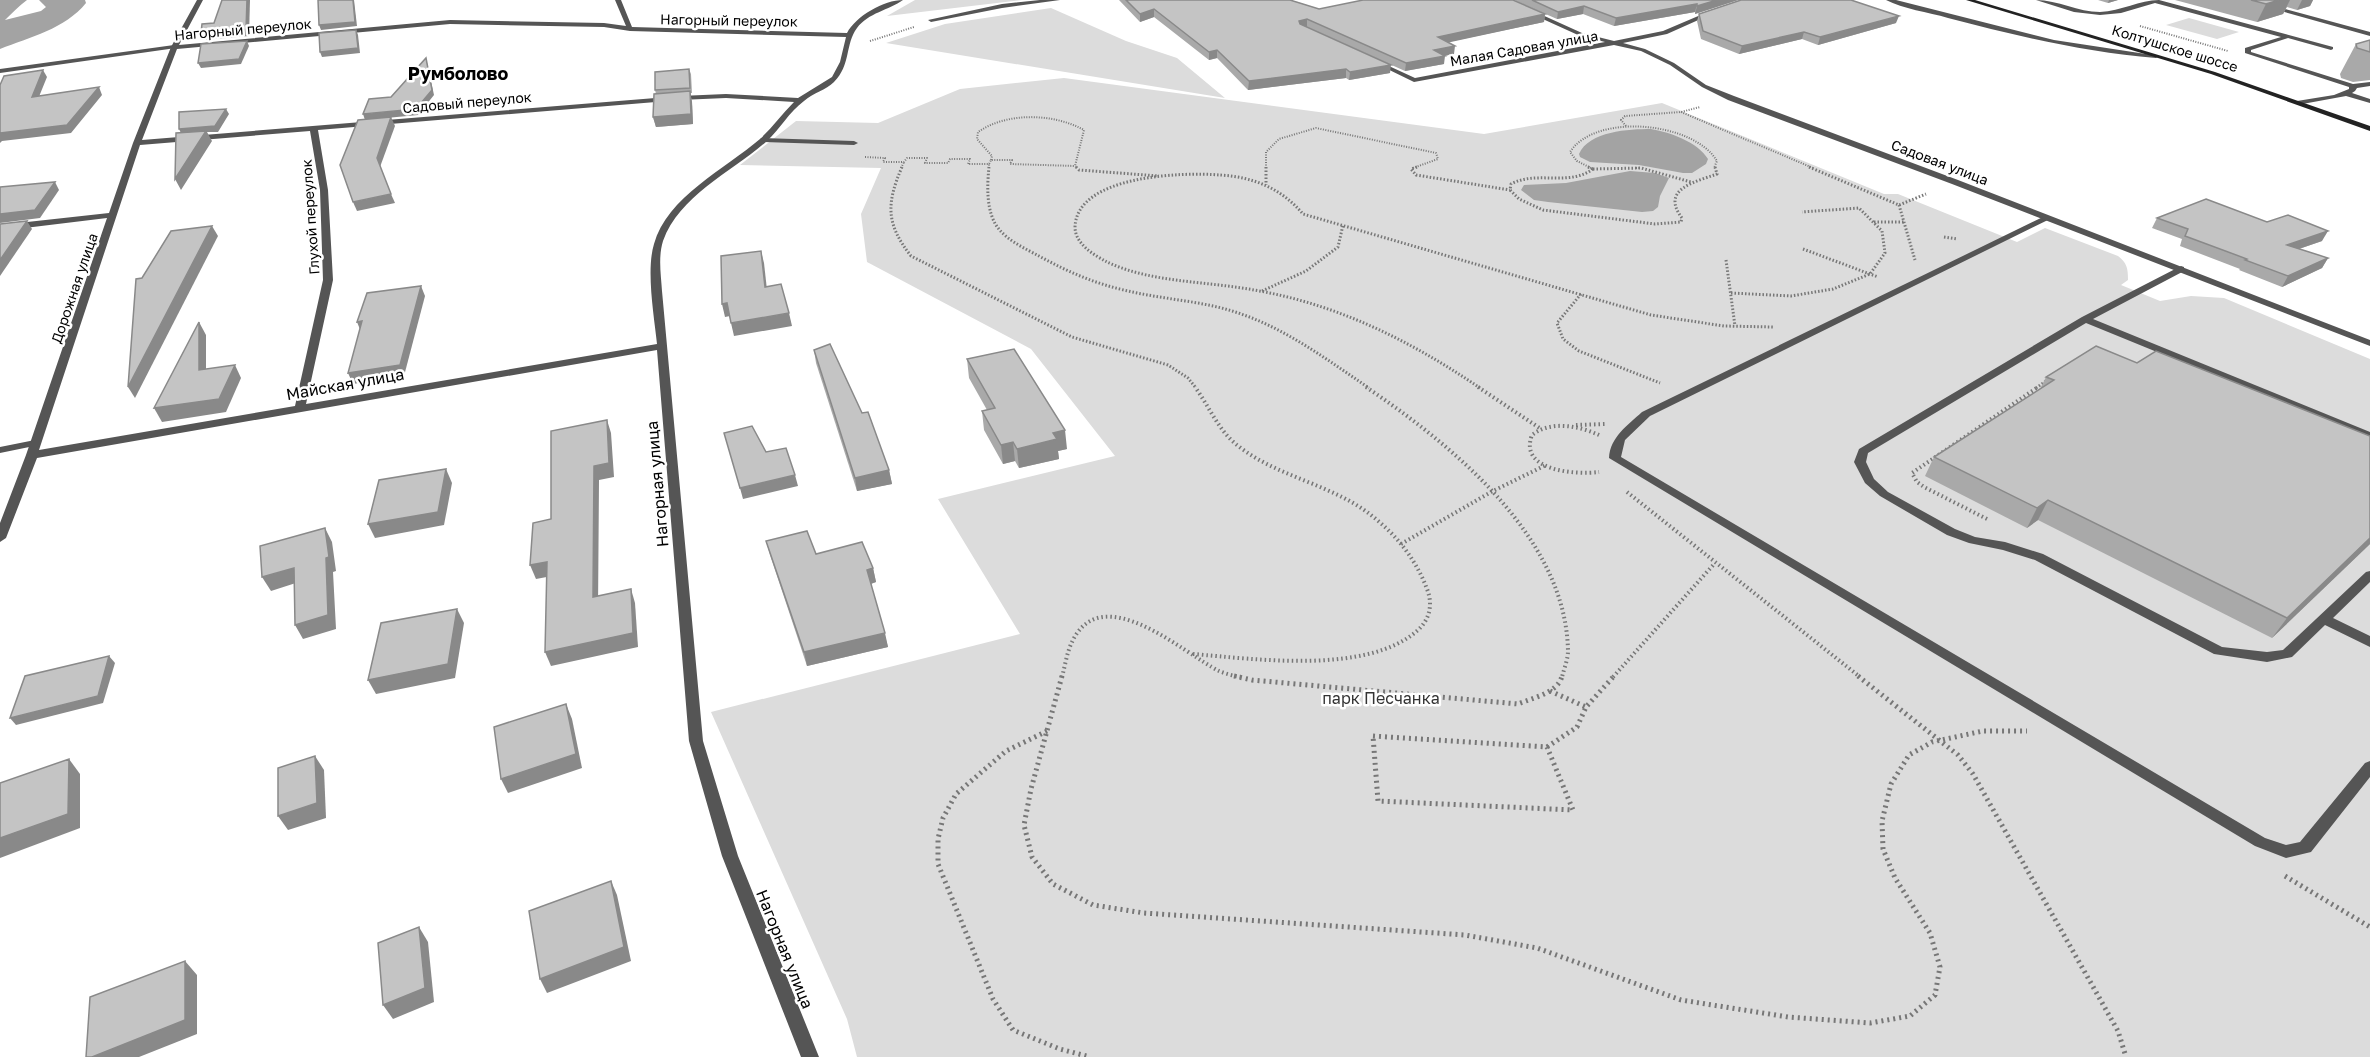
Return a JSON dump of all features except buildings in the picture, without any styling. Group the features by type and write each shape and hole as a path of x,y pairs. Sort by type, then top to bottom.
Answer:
{"main road":[{"name":"Колтушское шоссе","path":"1969,0 2156,56 2300,103 2370,129"}],"street":[{"name":"Дорожная улица","path":"0,537 34,449 137,143 174,47 200,0"},
{"path":"618,0 630,29"},
{"name":"Нагорная улица","path":"810,1057 730,856 696,741 657,291 659,242 671,218 707,184 764,140 799,100 833,80 846,61 848,41 855,26 900,0"},
{"path":"932,20 1002,6 1057,0"},
{"name":"Садовая улица","path":"1504,0 1580,34 1643,50 1672,64 1704,86 1731,98 2370,343"},
{"path":"1889,0 2065,46 2156,56"},
{"path":"2039,0 2096,14 2111,14 2154,0 2331,48"},
{"path":"2245,0 2370,34"},
{"name":"Малая Садовая улица","path":"1373,61 1414,80 1665,33 1692,19 1720,9"},
{"name":"Нагорный переулок","path":"0,71 174,47 450,22 604,25 630,29 848,41"},
{"path":"2287,36 2247,49 2248,53 2353,86 2370,84"},
{"path":"2300,103 2347,94 2353,90 2353,86"},
{"path":"2347,94 2370,101"},
{"name":"Садовый переулок","path":"137,143 680,98 726,96 799,100"},
{"name":"Глухой переулок","path":"300,408 328,280 324,190 314,130"},
{"path":"764,140 854,143"},
{"path":"0,228 114,214"},
{"path":"2048,218 1646,414 1622,436 1615,454 2260,842 2286,852 2305,847 2370,766"},
{"path":"2181,269 2085,319 1863,451 1860,462 1869,481 1884,494 1951,532 2039,557 2219,651 2267,657 2287,654 2370,575"},
{"path":"2085,319 2370,435"},
{"name":"Майская улица","path":"0,450 34,449 300,408 663,346"},
{"path":"2324,619 2370,642"}],"path":[{"path":"2096,14 2224,50 2248,53"},
{"path":"848,41 891,36 932,20"},
{"path":"1626,126 1622,120 1625,116 1681,112 1899,206 1917,270 1914,283"},
{"path":"1076,166 1084,130 1071,124 1023,117 994,121 984,125 978,132 977,139 992,156 987,184 990,208 998,228 1018,245 1089,280 1128,291 1210,306 1242,314 1269,325 1326,358 1442,442 1493,491 1525,530 1547,572 1564,614 1568,653 1561,681 1550,692 1518,704 1252,680 1221,672 1127,618 1109,616 1095,619 1084,627 1072,641 1024,825 1032,857 1053,884 1092,905 1144,913 1465,935 1537,948 1682,1000 1788,1017 1870,1023 1910,1016 1935,995 1941,965 1932,935 1894,873 1883,850 1881,825 1889,784 1910,753 1937,739"},
{"path":"1266,186 1266,152 1279,138 1316,128 1436,153 1438,159 1411,169 1416,175 1510,190 1525,203 1557,213 1665,225 1681,222 1682,218 1675,211 1673,202 1678,192 1690,182 1717,174 1714,168 1717,161 1705,147 1665,129 1626,126 1597,133 1576,144 1570,152 1572,157 1593,169"},
{"path":"854,143 867,144 859,157 885,158 883,162 904,162"},
{"path":"1193,654 1272,659 1340,659 1392,647 1418,633 1430,614 1430,596 1422,572 1401,544 1367,511 1322,487 1275,467 1238,446 1220,428 1195,384 1179,370 1085,342 911,256 901,245 889,217 893,187 907,158 927,159 925,163 948,163 950,159 970,159 968,164 1012,160 1010,164 1076,166 1079,170 1090,173 1160,176 1198,173 1226,175 1266,186 1293,201 1303,214 1581,294 1616,307 1648,314 1735,326 1779,326"},
{"path":"1510,190 1510,184 1521,179 1570,178 1583,175 1593,169 1641,168 1676,176 1690,182"},
{"path":"1160,176 1104,189 1087,201 1077,215 1075,232 1087,250 1125,269 1162,278 1229,284 1351,317 1427,354 1541,429"},
{"path":"1731,293 1791,296 1833,289 1870,274 1885,253 1882,231 1859,208 1802,212"},
{"path":"1873,222 1904,222"},
{"path":"1261,291 1306,271 1338,247 1342,225"},
{"path":"1803,249 1870,274"},
{"path":"1726,260 1735,326"},
{"path":"1581,294 1557,323 1563,339 1580,351 1686,394"},
{"path":"1997,524 1924,487 1917,482 1912,473 2052,377"},
{"path":"1556,426 1585,428 1608,441 1615,454 1610,466 1588,474 1566,472 1546,465 1530,450 1529,441 1541,429 1556,426"},
{"path":"1401,544 1493,491 1546,465"},
{"path":"1619,485 1958,755 1973,774 2118,1031 2126,1057"},
{"path":"1547,747 1573,810 1378,801 1373,736 1547,747 1577,727 1586,707 1715,563"},
{"path":"1550,692 1586,707"},
{"path":"1047,730 1006,751 956,794 943,818 940,829 938,864 993,999 1013,1030 1060,1049 1090,1057"}],"green space":[{"path":"915,0 1022,0 887,16"},
{"path":"1051,8 1126,41 1177,58 1225,98 886,43 945,24"},
{"path":"2189,18 2239,32 2217,39 2166,25"},
{"name":"парк Песчанка","path":"1064,78 1484,134 1662,103 1884,194 1898,194 2017,242 2045,228 2118,256 2128,272 2128,280 2121,285 2160,301 2191,296 2224,298 2370,359 2370,1057 857,1057 847,1019 711,712 1020,634 938,499 1115,456 1031,349 867,262 861,214 881,168 740,165 796,121 878,123 960,89"}],"shaded area":[{"path":"0,0 27,0 5,20 41,11 46,7 39,0 85,0 86,3 78,12 57,26 0,49"},
{"path":"1651,129 1674,135 1690,143 1708,159 1706,164 1692,173 1683,173 1639,165 1590,162 1580,157 1579,154 1584,146 1600,136 1621,131"},
{"path":"1630,171 1655,173 1669,178 1660,196 1658,207 1653,211 1642,212 1534,200 1521,190 1524,185 1566,183"}],"district":[{"name":"Румболово","path":"458,73"}]}
